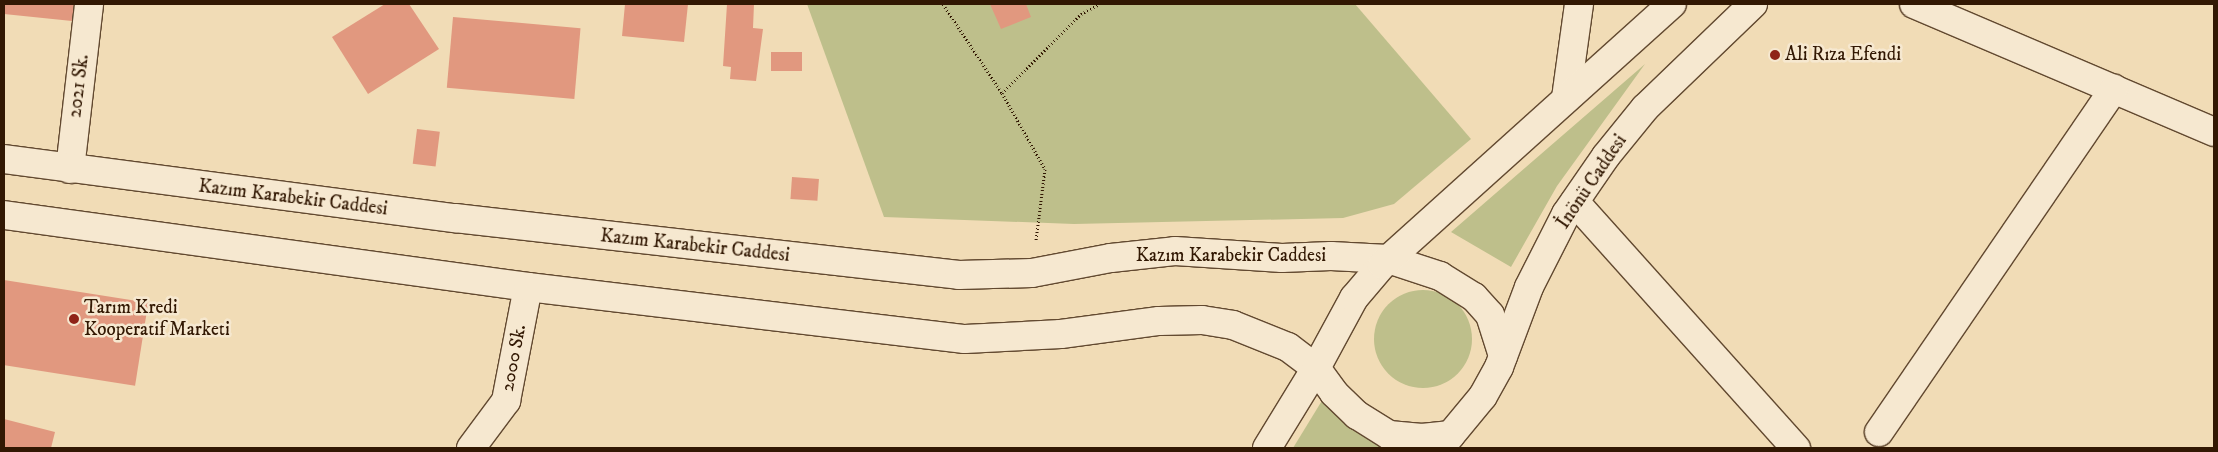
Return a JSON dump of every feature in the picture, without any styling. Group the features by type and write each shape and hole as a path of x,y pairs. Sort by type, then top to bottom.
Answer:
{"street":[{"name":"2021 Sk.","path":"70,169 89,4"},
{"path":"1566,98 1579,4"},
{"path":"1267,448 1316,368 1354,298 1388,259 1672,4"},
{"name":"İnönü Caddesi","path":"1446,442 1483,396 1504,356 1529,287 1575,202 1606,156 1645,108 1753,4"},
{"path":"1914,4 2214,132"},
{"path":"1878,432 2114,89"},
{"name":"Kazım Karabekir Caddesi","path":"4,160 473,220 959,275 1032,273 1118,256 1175,251 1282,258 1330,256 1388,259"},
{"path":"1575,202 1796,448"},
{"path":"4,215 528,286 966,339 1061,334 1159,320 1202,320 1233,325 1288,347 1316,368 1334,393 1357,415 1389,435 1446,442"},
{"path":"1388,259 1440,276 1474,297 1490,315 1504,356"},
{"name":"2000 Sk.","path":"472,448 506,401 528,286"}],"path":[{"path":"943,4 1002,93 1045,168 1032,273"},
{"path":"1002,93 1081,14 1099,4"}],"green space":[{"path":"807,4 1355,4 1471,139 1394,204 1343,218 1074,224 884,217"},
{"path":"1645,64 1557,186 1511,267 1451,232"},
{"path":"1423,290 1433,291 1450,298 1464,312 1471,329 1471,349 1464,366 1450,380 1433,387 1423,388 1413,387 1396,380 1382,366 1375,349 1374,339 1375,329 1382,312 1396,298 1413,291"},
{"path":"1323,399 1386,448 1293,448"}],"building":[{"path":"4,4 74,4 72,21 4,14"},
{"path":"385,4 409,4 439,49 368,94 332,37"},
{"path":"625,4 688,4 684,42 622,36"},
{"path":"727,4 754,4 753,28 763,29 756,81 730,79 731,67 723,66"},
{"path":"990,4 1026,4 1031,17 1001,29"},
{"path":"453,17 581,28 574,99 447,88"},
{"path":"771,52 802,52 802,71 771,71"},
{"path":"417,129 440,132 436,167 413,164"},
{"path":"792,177 819,179 817,201 790,199"},
{"path":"4,280 148,303 135,386 4,365"},
{"path":"4,419 55,432 51,448 4,448"}],"place":[{"name":"Ali Rıza Efendi","path":"1775,55"},
{"name":"Tarım Kredi Kooperatif Marketi","path":"74,319"}]}
